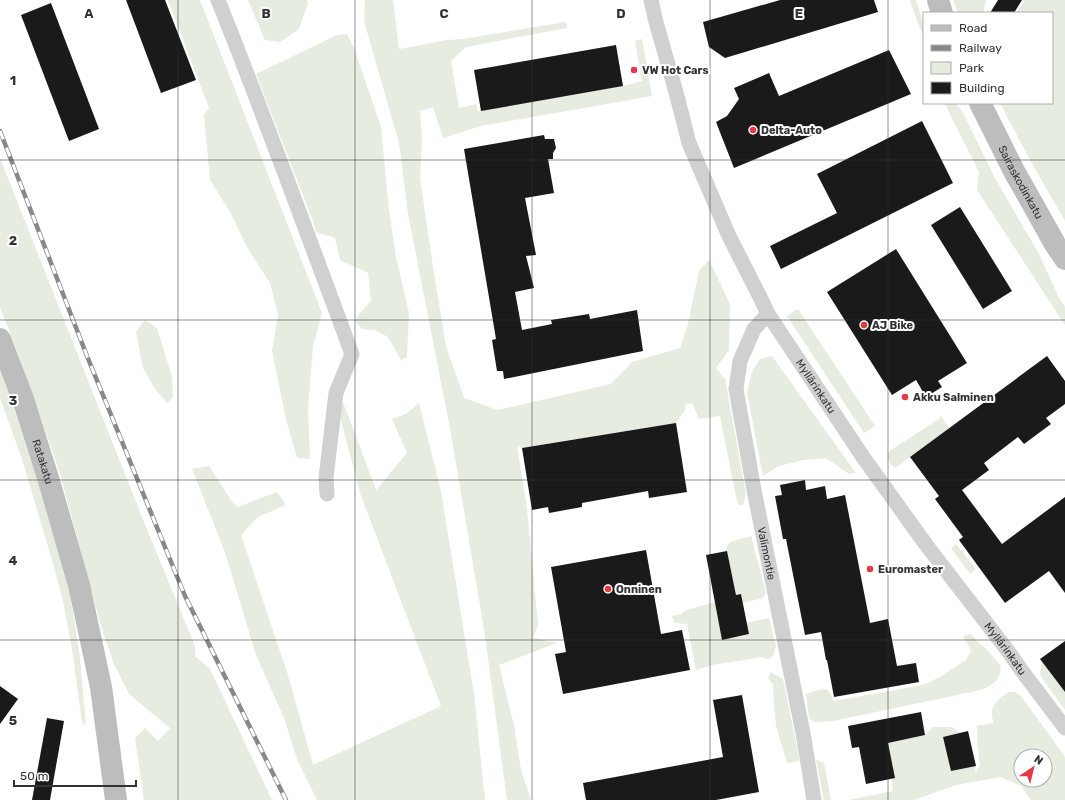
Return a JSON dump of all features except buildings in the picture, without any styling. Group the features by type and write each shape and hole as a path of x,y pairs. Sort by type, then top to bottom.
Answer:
{"main road":[{"path":"938,0 942,12"},
{"name":"Sairaskodinkatu","path":"980,104 1014,171 1065,259"},
{"name":"Ratakatu","path":"0,340 23,399 47,473 79,585 101,687 116,800"},
{"name":"Ratakatu","path":"79,585 100,800"}],"street":[{"path":"218,0 282,163 352,354 336,393 326,478 327,494"},
{"name":"Myllärinkatu","path":"651,0 689,143 729,236 762,299 768,314 858,450 932,552 1065,728"},
{"name":"Valimontie","path":"768,314 754,330 740,361 736,389 755,496 803,733 814,800"}],"green space":[{"path":"168,0 200,0 322,313 313,346 308,408 310,459 297,458 286,419 272,351 278,315 270,283 248,249 230,212 210,180 204,115 209,108"},
{"path":"248,0 307,0 308,3 299,29 280,42 265,40"},
{"path":"365,0 393,0 399,49 447,40 463,39 566,22 567,28 466,47 451,61 459,108 476,104 478,111 623,86 642,81 635,41 642,39 652,96 481,126 443,138 433,107 420,111 422,138 420,178 433,267 446,346 464,398 498,410 611,384 632,362 680,348 687,328 699,271 709,260 730,304 729,350 716,368 725,379 746,494 743,505 739,505 736,497 720,416 699,419 692,403 686,404 685,410 676,423 522,448 517,445 527,509 538,625 533,638 557,643 499,665 514,726 521,770 531,800 507,800 484,629 450,428 408,214 399,143 364,21"},
{"path":"910,0 916,0 923,22 923,36"},
{"path":"953,0 986,0 983,12 958,12"},
{"path":"1025,0 1065,0 1065,221 1031,162 1001,104 1053,104 1053,12 1017,12"},
{"path":"347,34 354,48 381,127 389,210 396,257 409,313 407,357 401,360 388,337 375,330 362,329 355,321 359,314 371,301 368,273 340,260 335,238 316,232 256,74 337,35"},
{"path":"945,104 957,104 962,111 996,180 1039,254 1059,298 1065,307 1065,325 977,190 979,172"},
{"path":"0,158 142,517 195,646 195,656 210,669 272,800 144,800 135,738 145,728 158,741 170,728 129,694 113,662 99,619 59,470 0,307"},
{"path":"798,309 875,426 864,433 787,316"},
{"path":"145,320 157,328 172,377 173,397 167,403 155,389 143,368 136,332"},
{"path":"772,356 856,473 849,474 826,458 803,460 779,466 763,476 747,393 752,372 760,359"},
{"path":"0,370 10,396 46,507 70,593 80,658 86,725 82,723 73,655 63,601 22,459 0,398"},
{"path":"343,402 376,490 407,453 392,419 406,414 419,403 441,491 474,694 485,800 317,800 297,759 284,718 256,655 225,552 192,469 209,466 233,503 238,507 277,492 286,505 258,517 241,535 288,675 313,765 441,706 361,496 339,413"},
{"path":"940,415 949,428 895,468 890,463 887,455 891,450 939,419"},
{"path":"751,536 766,593 763,598 742,603 741,594 736,595 727,551 725,551 730,542"},
{"path":"956,544 976,569 970,574 951,548"},
{"path":"715,602 722,640 748,635 746,623 769,618 776,646 774,654 768,659 762,657 712,665 696,670 687,624 674,623 672,616"},
{"path":"971,634 1001,666 998,678 994,683 986,688 833,721 814,722 809,718 806,694 817,690 826,689 831,694 833,701 923,685 940,677 966,660 971,650 963,636"},
{"path":"1042,662 1065,692 1065,710 1040,675"},
{"path":"771,672 783,679 799,761 787,763 776,726 773,684 768,678"},
{"path":"1010,692 1015,692 1021,696 1065,757 1065,800 1031,800 1022,788 1053,788 1053,748 1013,748 1013,782 1001,777 956,785 914,800 848,800 893,791 888,743 925,735 933,727 952,727 960,733 943,737 951,771 976,766 975,773 980,765 977,742 977,726 993,723 993,707 999,699"},
{"path":"816,760 824,763 831,800 824,800"}],"railway":[{"path":"0,131 87,356 185,596 286,800"}],"place":[{"name":"VW Hot Cars","path":"634,70"},
{"name":"Delta-Auto","path":"753,130"},
{"name":"AJ Bike","path":"864,325"},
{"name":"Akku Salminen","path":"905,397"},
{"name":"Euromaster","path":"870,569"},
{"name":"Onninen","path":"608,589"}]}
